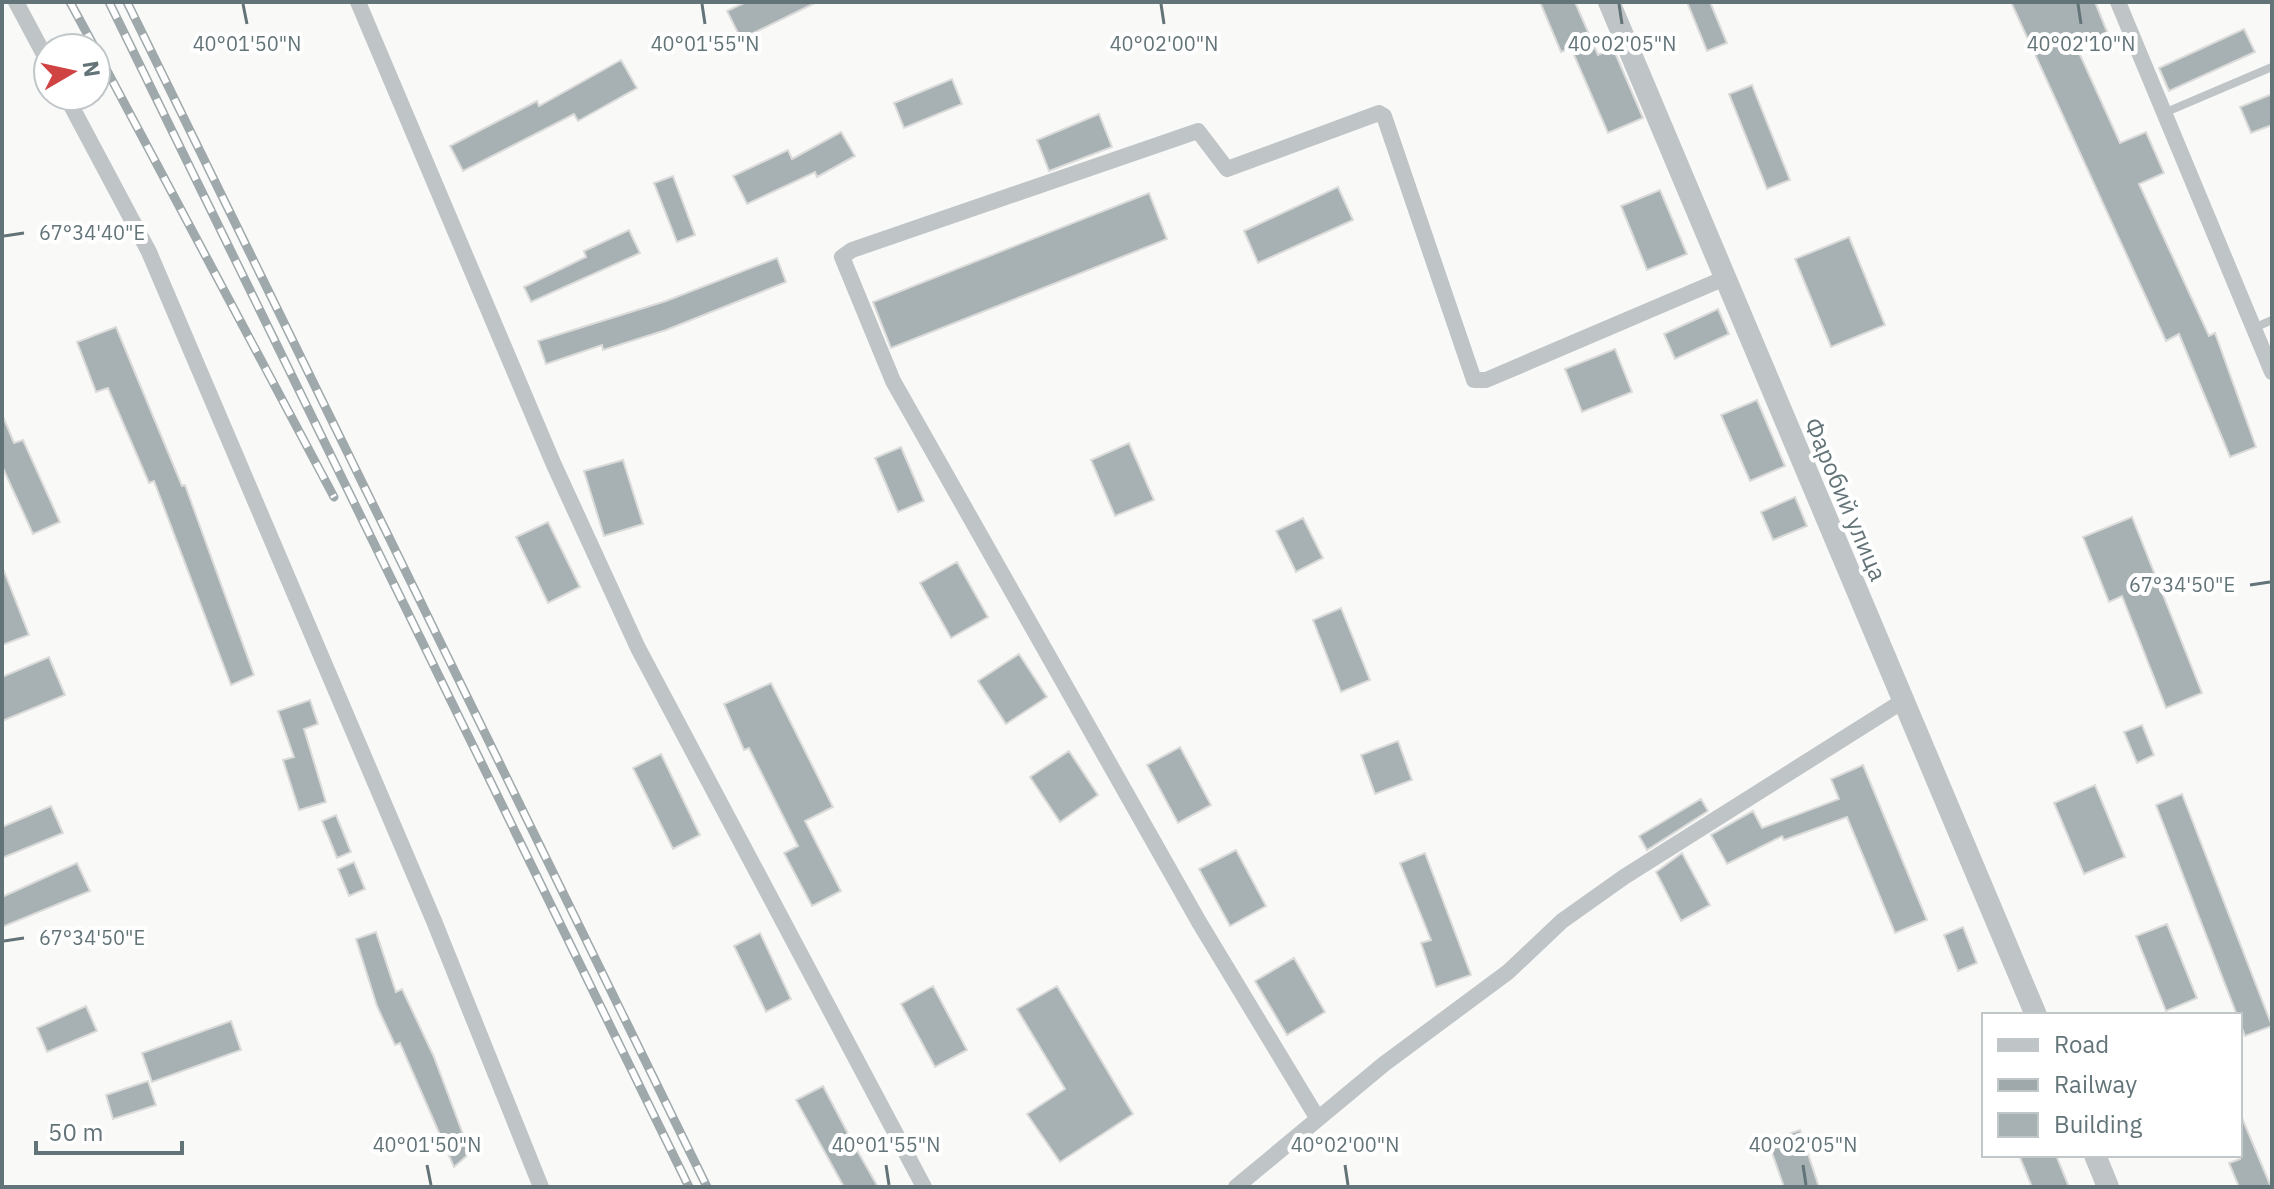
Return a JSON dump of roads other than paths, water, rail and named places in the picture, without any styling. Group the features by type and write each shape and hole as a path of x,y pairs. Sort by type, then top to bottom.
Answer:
{"street":[{"path":"16,2 32,32"},
{"path":"358,2 554,465 638,648 924,1187"},
{"name":"Фаробий улица","path":"1609,2 2035,1013"},
{"path":"2118,2 2272,372"},
{"path":"75,112 149,252 434,921 541,1187"},
{"path":"1318,1119 1199,922 893,381 842,257 852,250 1198,131 1223,167 1231,169 1379,113 1384,116 1474,380 1486,380 1725,278"},
{"path":"1236,1187 1384,1064 1508,972 1562,921 1903,701"},
{"path":"2096,1157 2108,1187"}],"lane":[{"path":"2164,113 2272,67"},
{"path":"2254,328 2272,320"}],"railway":[{"path":"70,2 86,32"},
{"path":"109,2 689,1187"},
{"path":"127,2 707,1187"},
{"path":"112,80 334,497"}]}
